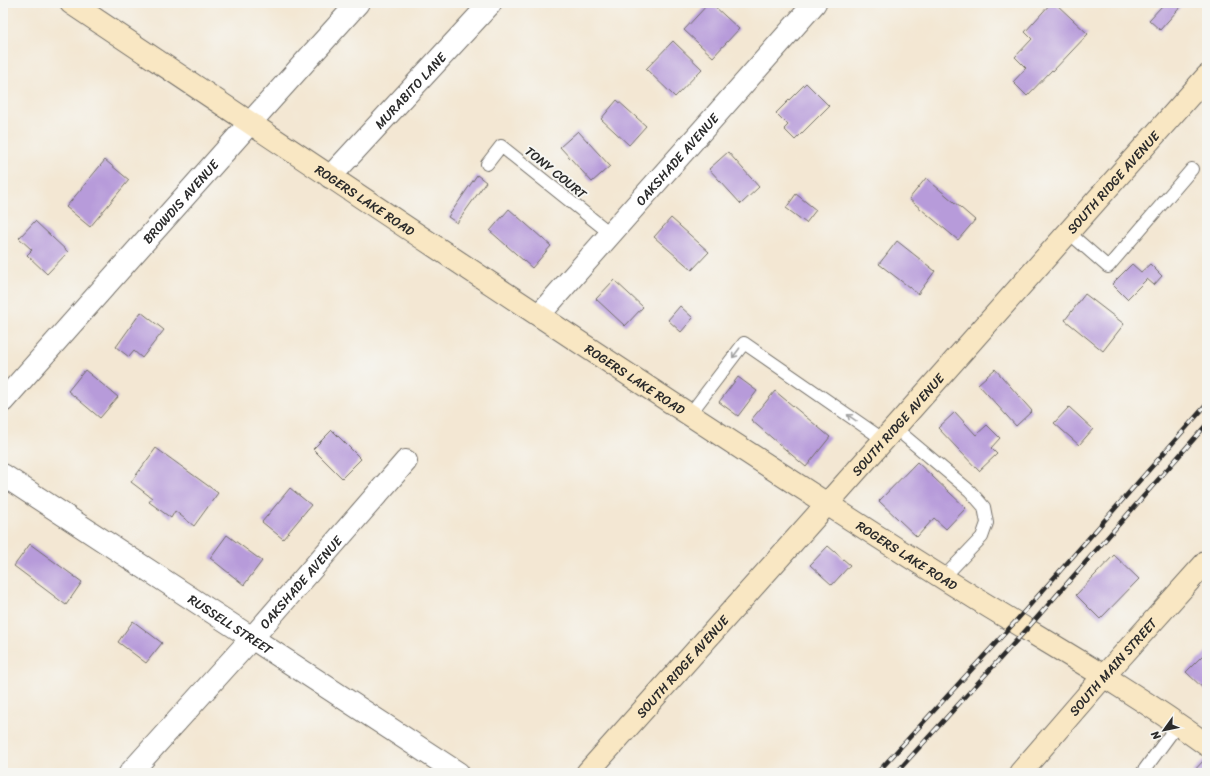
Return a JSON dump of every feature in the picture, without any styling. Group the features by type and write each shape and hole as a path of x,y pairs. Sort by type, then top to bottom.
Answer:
{"main road":[{"name":"ROGERS LAKE ROAD","path":"71,3 539,315 827,504 943,578 1137,697 1207,745"},
{"name":"SOUTH RIDGE AVENUE","path":"587,773 1207,76"},
{"name":"SOUTH MAIN STREET","path":"1020,773 1103,677 1207,561"}],"street":[{"name":"BROWDIS AVENUE","path":"3,401 358,3"},
{"name":"OAKSHADE AVENUE","path":"539,315 815,3"},
{"name":"MURABITO LANE","path":"330,176 490,4"},
{"name":"OAKSHADE AVENUE","path":"130,773 252,638 406,461"},
{"name":"RUSSELL STREET","path":"3,475 458,773"}],"lane":[{"name":"TONY COURT","path":"488,164 501,146 611,234"},
{"path":"1068,232 1108,267 1192,169"},
{"path":"690,414 744,343 889,434 970,491 984,507 987,523 982,537 943,578"},
{"path":"1142,773 1178,724"}],"building":[{"path":"709,3 711,3 739,29 713,57 684,30"},
{"path":"1051,3 1055,3 1088,34 1027,96 1013,82 1026,68 1015,57 1032,39 1025,32"},
{"path":"1159,3 1184,3 1160,30 1149,20 1162,6"},
{"path":"673,41 702,69 675,97 646,69"},
{"path":"806,83 829,106 795,140 784,129 788,125 776,113"},
{"path":"617,100 646,126 629,145 601,119"},
{"path":"578,131 610,166 592,182 560,147"},
{"path":"728,152 759,187 741,204 709,169"},
{"path":"105,160 129,180 90,227 66,207"},
{"path":"477,175 486,182 457,223 448,217"},
{"path":"926,178 975,220 958,240 909,199"},
{"path":"796,194 816,210 806,223 786,208"},
{"path":"509,209 551,246 532,268 490,231"},
{"path":"671,218 709,252 692,270 654,237"},
{"path":"35,221 68,252 47,274 27,255 32,250 19,238"},
{"path":"897,241 935,271 918,294 879,264"},
{"path":"1132,264 1141,272 1150,264 1162,276 1154,285 1147,279 1127,299 1112,284"},
{"path":"614,280 643,307 625,326 596,299"},
{"path":"1085,294 1124,324 1103,351 1065,320"},
{"path":"680,306 693,318 681,332 668,320"},
{"path":"141,312 164,330 142,358 134,351 129,357 116,347"},
{"path":"995,369 1032,411 1016,426 978,384"},
{"path":"85,370 118,397 100,418 68,391"},
{"path":"738,377 757,391 738,416 719,402"},
{"path":"775,391 830,437 806,467 751,420"},
{"path":"1069,407 1093,429 1079,445 1054,423"},
{"path":"955,412 976,435 987,425 1000,438 991,448 997,454 979,471 938,428"},
{"path":"332,430 361,459 342,478 313,449"},
{"path":"156,448 218,493 194,526 175,511 171,518 149,502 152,498 131,482"},
{"path":"917,462 966,508 946,529 934,518 917,537 879,501"},
{"path":"290,488 311,505 283,539 262,522"},
{"path":"227,535 262,561 244,585 210,558"},
{"path":"30,544 82,582 66,605 14,566"},
{"path":"828,546 850,565 832,585 810,565"},
{"path":"1114,555 1139,579 1100,619 1076,595"},
{"path":"133,621 162,643 146,663 118,642"},
{"path":"1207,651 1207,692 1186,672"},
{"path":"1204,760 1207,763 1207,773 1192,773"}],"railway":[{"path":"877,773 1015,622 1207,404"},
{"path":"896,773 1027,629 1207,424"}]}
